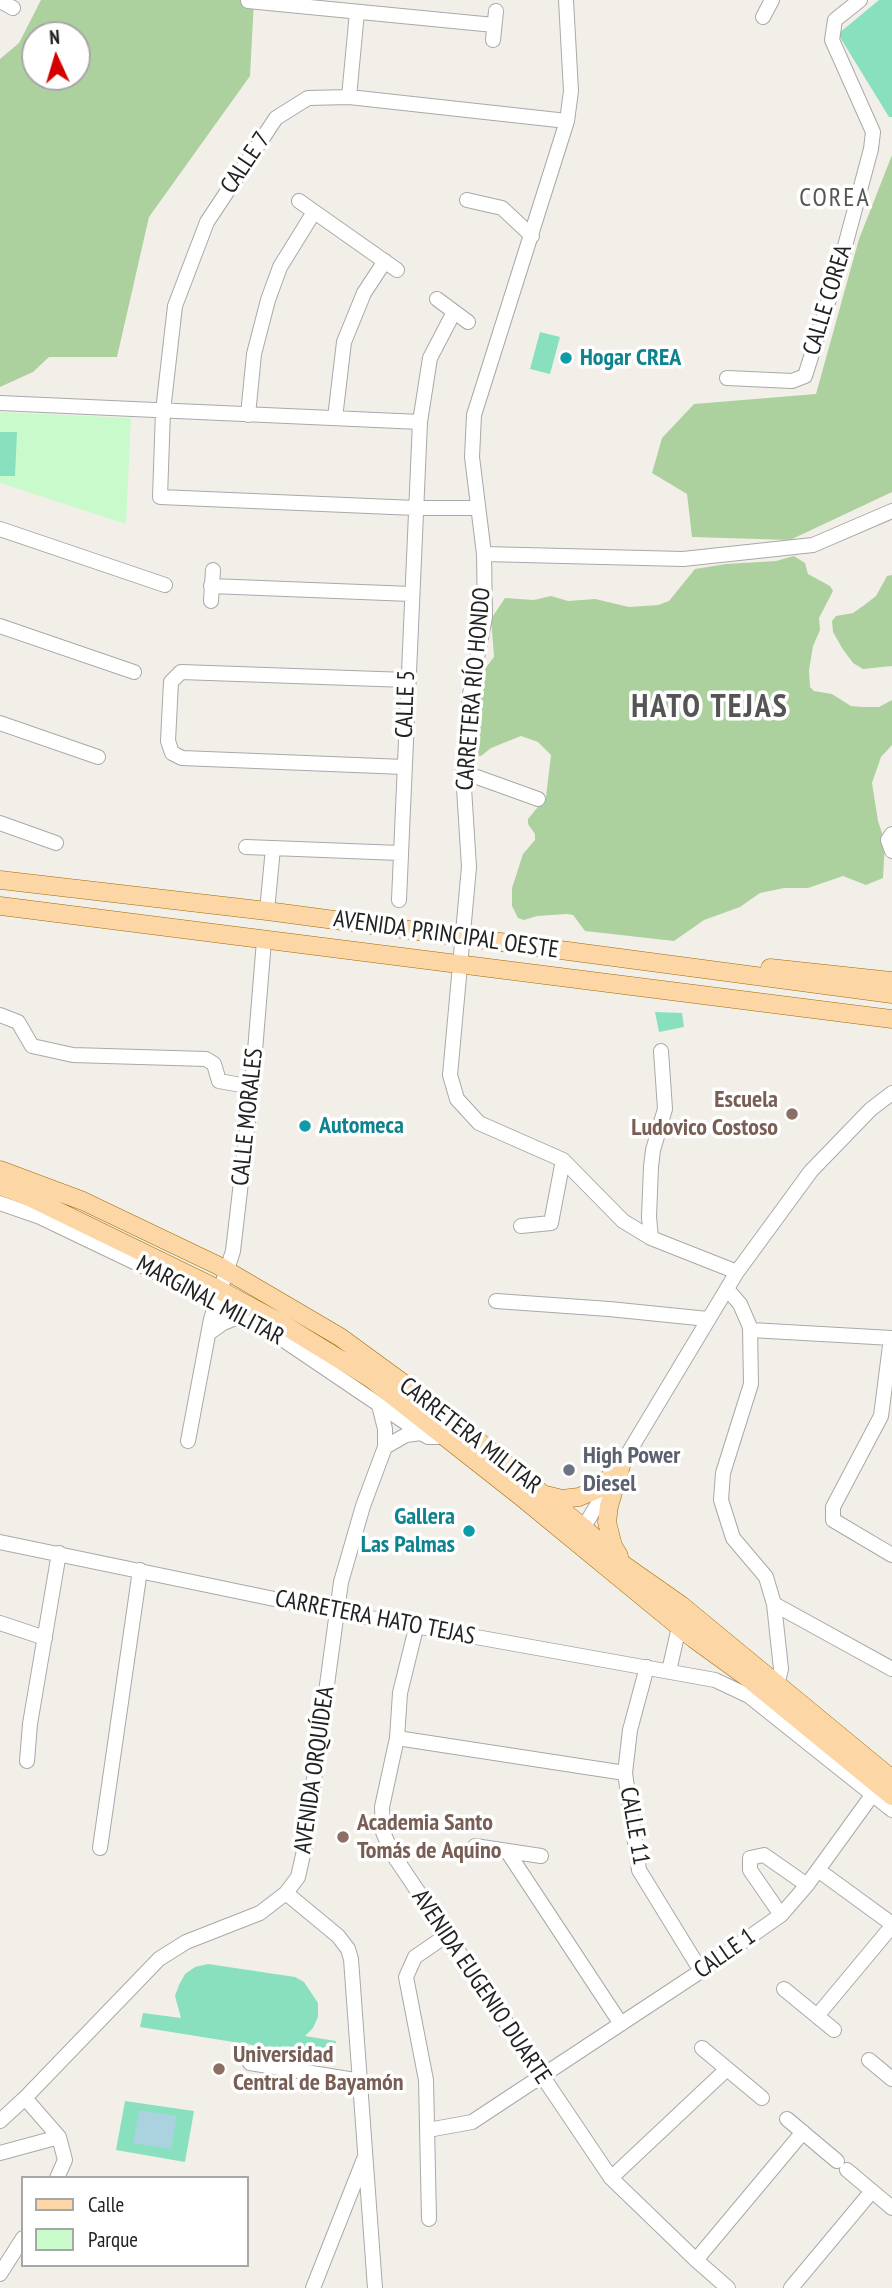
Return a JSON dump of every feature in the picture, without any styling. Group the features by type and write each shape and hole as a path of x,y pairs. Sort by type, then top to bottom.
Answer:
{"main road":[{"name":"AVENIDA PRINCIPAL OESTE","path":"0,880 267,911 892,994"},
{"name":"AVENIDA PRINCIPAL OESTE","path":"0,906 892,1019"},
{"path":"713,970 757,967 793,969 892,981"},
{"path":"852,1014 892,1027"},
{"name":"CARRETERA MILITAR","path":"0,1170 83,1201 227,1270 340,1337 383,1367 544,1494 579,1535 679,1627 748,1678 892,1796"},
{"name":"CARRETERA MILITAR","path":"0,1186 25,1195 219,1295 279,1322 370,1378 444,1437 681,1605 892,1779"},
{"path":"544,1494 562,1499 579,1497 598,1489 621,1466"},
{"path":"621,1466 607,1522 613,1546 624,1564"}],"street":[{"name":"CARRETERA RÍO HONDO","path":"566,0 571,90 567,121 474,415 472,457 484,554 485,617 470,694 463,772 469,867 450,1075 457,1099 479,1123 563,1160 623,1221 650,1238 737,1272"},
{"path":"763,17 772,0"},
{"name":"CALLE COREA","path":"727,377 792,381 805,376 841,261 871,149 873,132 832,40 835,20 860,0"},
{"path":"0,1 13,8"},
{"path":"248,1 494,25"},
{"path":"269,19 270,3"},
{"path":"349,97 357,12"},
{"name":"CALLE 7","path":"415,508 160,497 163,411 175,306 207,222 276,118 308,98 349,97 567,121"},
{"path":"467,200 502,208 532,236"},
{"path":"299,201 397,270"},
{"path":"248,415 254,354 268,300 280,267 314,212"},
{"path":"335,418 344,342 365,293 384,261"},
{"path":"437,299 468,321"},
{"name":"CALLE 5","path":"399,900 420,422 430,358 454,312"},
{"path":"0,403 420,422"},
{"path":"415,508 478,508"},
{"path":"484,554 683,559 813,545 892,511"},
{"path":"0,528 165,585"},
{"path":"213,570 211,593 411,594"},
{"path":"0,626 134,672"},
{"path":"404,767 182,758 172,752 168,741 171,682 181,672 407,680"},
{"path":"0,723 98,757"},
{"path":"463,772 538,799"},
{"path":"0,822 56,843"},
{"path":"892,834 888,840 892,850"},
{"path":"246,847 400,853"},
{"path":"267,911 273,848"},
{"name":"CALLE MORALES","path":"188,1441 209,1333 233,1251 252,1087 264,941"},
{"path":"0,1015 18,1022 32,1046 74,1055 206,1059 214,1064 219,1081 252,1087"},
{"path":"650,1238 650,1167 665,1109 661,1051"},
{"path":"579,1535 737,1272 811,1171 871,1109 892,1093"},
{"path":"521,1226 551,1223 563,1160"},
{"name":"MARGINAL MILITAR","path":"0,1203 40,1217 219,1295 421,1433 428,1437 444,1437"},
{"path":"727,1289 740,1304 751,1330 751,1384 723,1473 721,1500 733,1538 766,1577 774,1604 781,1669 777,1686"},
{"path":"496,1301 708,1319"},
{"path":"209,1333 233,1319 251,1318"},
{"path":"751,1330 891,1338 881,1416 833,1507 833,1520 892,1555"},
{"path":"379,1405 385,1429 385,1447 406,1435 421,1433"},
{"name":"AVENIDA ORQUÍDEA","path":"0,2121 159,1959 186,1942 260,1913 286,1894 298,1877 305,1846 341,1582 363,1506 385,1447"},
{"name":"CARRETERA HATO TEJAS","path":"0,1542 416,1628 715,1680 749,1696 873,1794"},
{"path":"27,1761 30,1724 59,1553"},
{"path":"100,1848 140,1570"},
{"path":"774,1604 892,1669"},
{"path":"0,1623 45,1638"},
{"path":"669,1671 679,1627"},
{"name":"AVENIDA EUGENIO DUARTE","path":"416,1628 400,1693 397,1738 382,1807 383,1832 392,1853 611,2178 728,2288"},
{"name":"CALLE 11","path":"647,1667 630,1730 625,1773 639,1870 701,1971"},
{"path":"397,1738 625,1773"},
{"path":"873,1794 892,1810"},
{"name":"CALLE 1","path":"428,2130 472,2122 542,2078 781,1916 873,1794"},
{"path":"475,1846 541,1856"},
{"path":"507,1851 621,2024"},
{"path":"781,1916 750,1870 750,1858 764,1855 807,1885"},
{"path":"817,2016 892,1925 818,1870"},
{"path":"286,1894 338,1936 348,1949 351,1959 375,2288"},
{"path":"429,2219 426,2080 407,1977 415,1957 447,1935"},
{"path":"784,1989 834,2030"},
{"path":"702,2048 762,2098"},
{"path":"869,2060 890,2073"},
{"path":"250,2063 361,2081"},
{"path":"611,2178 727,2069"},
{"path":"25,2098 59,2137 65,2160 58,2176"},
{"path":"787,2119 892,2208"},
{"path":"696,2260 803,2132"},
{"path":"0,2153 59,2137"},
{"path":"313,2288 365,2155"},
{"path":"791,2288 872,2190"},
{"path":"0,2274 21,2241"}],"green space":[{"path":"41,0 254,0 250,76 149,217 117,357 49,357 33,372 0,387 0,59 21,39 21,91 91,91 91,21 30,21"},
{"path":"879,0 892,0 892,117 889,117 838,34"},
{"path":"892,155 892,492 790,540 692,537 687,494 652,473 662,438 694,404 816,394 859,239"},
{"path":"540,332 560,337 550,374 530,369"},
{"path":"0,412 131,418 126,524 0,483"},
{"path":"0,432 17,432 15,476 0,476"},
{"path":"794,556 805,563 808,574 830,586 833,591 819,618 820,630 813,646 809,670 810,687 814,691 832,694 851,706 879,707 892,700 892,745 881,757 872,783 878,821 885,842 883,878 866,885 843,876 808,888 784,888 760,893 740,907 704,920 674,941 585,931 573,915 567,914 537,916 524,920 518,918 512,906 512,888 523,854 535,840 528,819 546,797 551,755 538,742 521,736 491,748 481,756 474,757 467,748 480,675 494,657 491,619 505,598 534,600 551,596 568,601 595,599 629,607 658,605 669,601 695,569 776,561"},
{"path":"892,575 892,666 863,669 853,663 842,648 833,632 832,621 836,616 853,613 863,606 876,596 887,576"},
{"path":"655,1012 682,1013 684,1027 659,1032"},
{"path":"208,1964 295,1977 304,1982 318,2003 318,2017 305,2036 336,2041 333,2058 140,2027 143,2013 181,2018 175,1996 179,1985 185,1974 195,1967"},
{"path":"125,2101 194,2111 185,2162 116,2150"}],"water":[{"path":"139,2110 177,2116 171,2149 133,2143"}],"place":[{"name":"Hogar CREA","path":"566,358"},
{"name":"Escuela Ludovico Costoso","path":"792,1114"},
{"name":"Automeca","path":"305,1126"},
{"name":"High Power Diesel","path":"569,1470"},
{"name":"Gallera Las Palmas","path":"469,1531"},
{"name":"Academia Santo Tomás de Aquino","path":"343,1837"},
{"name":"Universidad Central de Bayamón","path":"219,2069"}],"district":[{"name":"COREA","path":"835,199"},
{"name":"HATO TEJAS","path":"710,708"}]}
